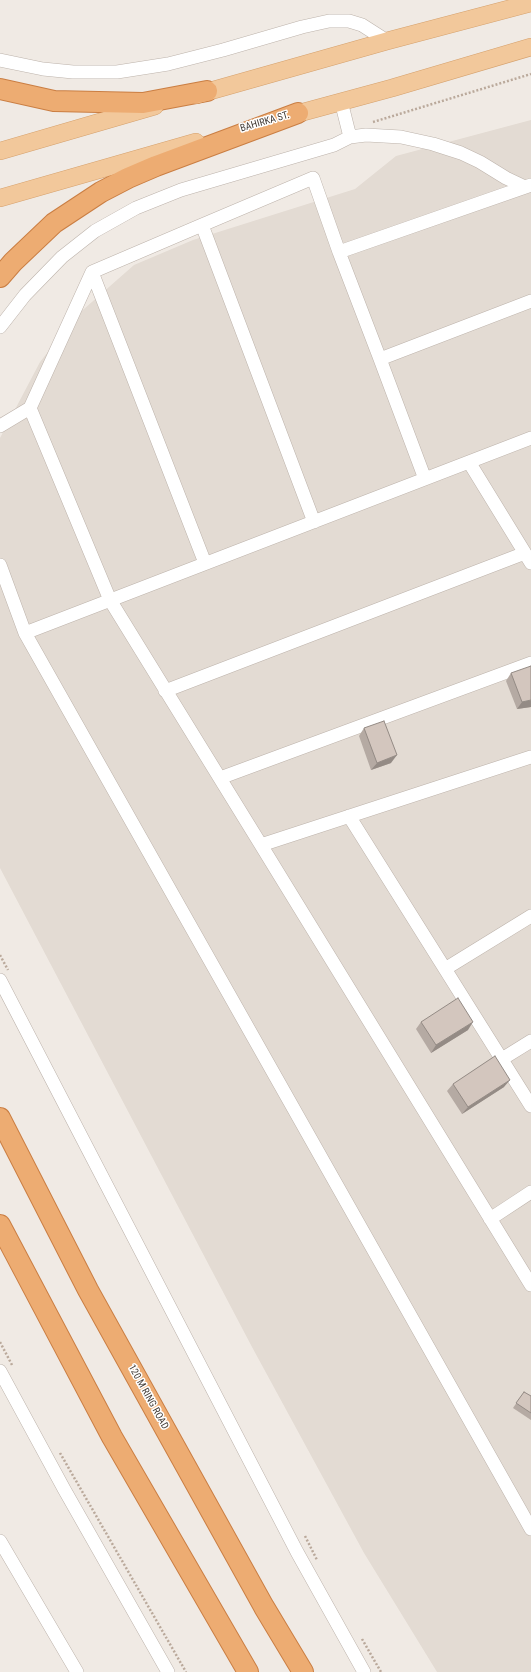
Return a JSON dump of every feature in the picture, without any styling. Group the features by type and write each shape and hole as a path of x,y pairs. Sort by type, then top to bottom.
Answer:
{"highway":[{"path":"0,89 54,101 143,103 207,91"},
{"path":"0,277 12,262 54,223 101,192 156,166 298,113"},
{"name":"120 M RING ROAD","path":"0,1118 92,1297 264,1608 302,1672"},
{"path":"0,1225 112,1437 248,1672"}],"main road":[{"path":"0,151 207,91 531,3"},
{"name":"BAHIRKA ST.","path":"0,198 531,47"}],"street":[{"path":"0,60 50,70 94,73 118,72 168,64 329,21 349,21 362,25 387,41"},
{"path":"341,102 354,136"},
{"path":"0,327 25,295 62,257 95,232 136,208 181,190 334,145 354,136 401,137 433,144 461,153 480,162 506,178 528,186"},
{"path":"0,426 30,408 92,272 313,178 339,252 425,479"},
{"path":"339,252 528,186"},
{"path":"202,225 314,522"},
{"path":"92,272 205,563"},
{"path":"380,359 531,301"},
{"path":"30,408 110,600 531,1285"},
{"path":"25,633 531,438"},
{"path":"165,691 528,558 469,462"},
{"path":"0,565 25,633 531,1529"},
{"path":"220,778 531,663"},
{"path":"261,845 531,757"},
{"path":"349,816 531,1106"},
{"path":"445,969 531,916"},
{"path":"0,980 296,1552 364,1672"},
{"path":"502,1059 531,1041"},
{"path":"490,1219 531,1192"},
{"path":"0,1372 64,1489 168,1672"},
{"path":"0,1541 77,1672"}],"path":[{"path":"354,136 364,125 531,74"},
{"path":"0,1342 14,1368"},
{"path":"57,1448 186,1672"}],"shaded area":[{"path":"531,120 531,1672 437,1672 364,1553 252,1347 0,868 0,438 40,362 76,316 134,265 193,240 355,189 396,156"}],"building":[{"path":"531,666 531,700 522,702 511,673"},
{"path":"384,721 397,755 377,763 364,728"},
{"path":"458,998 473,1022 436,1045 421,1022"},
{"path":"495,1056 510,1080 468,1107 453,1084"},
{"path":"524,1392 531,1396 531,1413 516,1403"}]}
